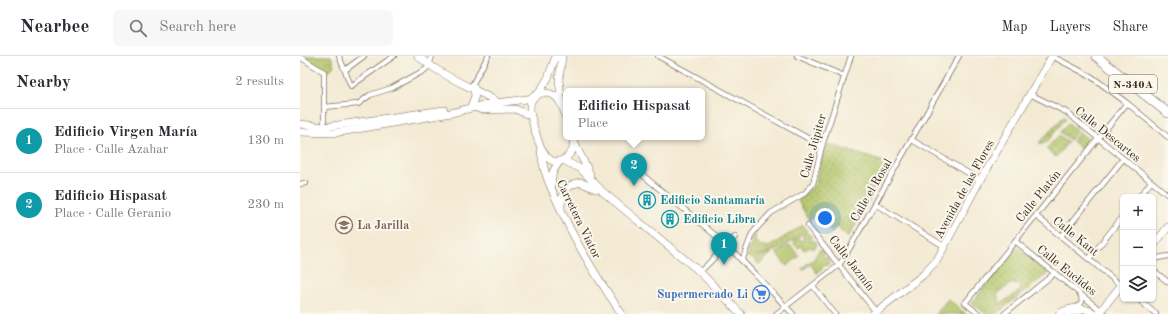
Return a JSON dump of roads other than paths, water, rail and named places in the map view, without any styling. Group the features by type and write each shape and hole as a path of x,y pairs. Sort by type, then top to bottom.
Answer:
{"highway":[{"name":"N-340A","path":"1096,56 1168,113"}],"street":[{"path":"339,56 351,86 394,56"},
{"path":"345,70 364,56"},
{"path":"418,56 429,66 499,103"},
{"path":"324,107 358,104 370,95 392,88 429,66 432,56"},
{"path":"473,106 475,96 473,88 488,56"},
{"path":"473,106 482,110 515,109 529,115 530,104 548,78 556,56"},
{"path":"562,56 559,80 563,108"},
{"path":"658,56 822,146"},
{"path":"797,56 844,76"},
{"name":"Calle Júpiter","path":"742,261 752,234 757,228 771,214 810,190 813,184 822,146 851,56"},
{"name":"Calle el Rosal","path":"776,314 839,265 959,56"},
{"path":"1052,56 1092,78 1127,103 1168,137"},
{"name":"Avenida de las Flores","path":"876,313 923,275 937,260 980,180 1052,56"},
{"path":"300,57 324,72 324,130"},
{"path":"300,132 468,110 473,106 499,103 545,93 558,99 562,105"},
{"name":"Calle Descartes","path":"1030,94 1066,112 1168,195"},
{"name":"Calle Platón","path":"979,314 965,303 1127,103"},
{"name":"Carretera Viator","path":"529,115 541,149 542,164 562,212 581,251 622,314"},
{"path":"300,124 324,130"},
{"path":"555,197 551,178 561,160 573,150 573,140"},
{"path":"574,140 586,169 603,192"},
{"path":"912,140 980,180"},
{"path":"541,149 547,158 561,160 580,169 603,192 700,272 741,314"},
{"path":"1061,236 1123,159"},
{"path":"642,169 639,172 727,245 793,314"},
{"path":"1141,194 1151,182"},
{"path":"562,212 561,198 565,191 574,183 586,184 603,192"},
{"path":"300,184 306,184"},
{"path":"875,204 944,246"},
{"name":"Calle Kant","path":"1036,216 1120,283"},
{"path":"1089,259 1120,220"},
{"name":"Calle Jazmín","path":"808,226 876,313"},
{"path":"1156,242 1168,227"},
{"path":"700,272 735,237"},
{"name":"Calle Euclides","path":"1015,241 1078,292 1100,313"},
{"path":"1156,258 1168,256"},
{"path":"1156,272 1168,282"},
{"path":"1004,314 1055,273"},
{"path":"813,286 835,314"},
{"path":"1076,308 1100,313 1120,288"},
{"path":"1060,314 1076,308 1082,302 1082,297 1078,292"},
{"path":"1142,302 1156,314"},
{"path":"1067,314 1078,312 1089,314"}],"place":[{"name":"Edificio Hispasat","path":"634,186"},
{"name":"Edificio Santamaría","path":"647,200"},
{"name":"Edificio Libra","path":"670,219"},
{"name":"La Jarilla","path":"344,225"},
{"name":"Edificio Virgen María","path":"724,265"},
{"name":"Supermercado Li","path":"761,294"}]}
